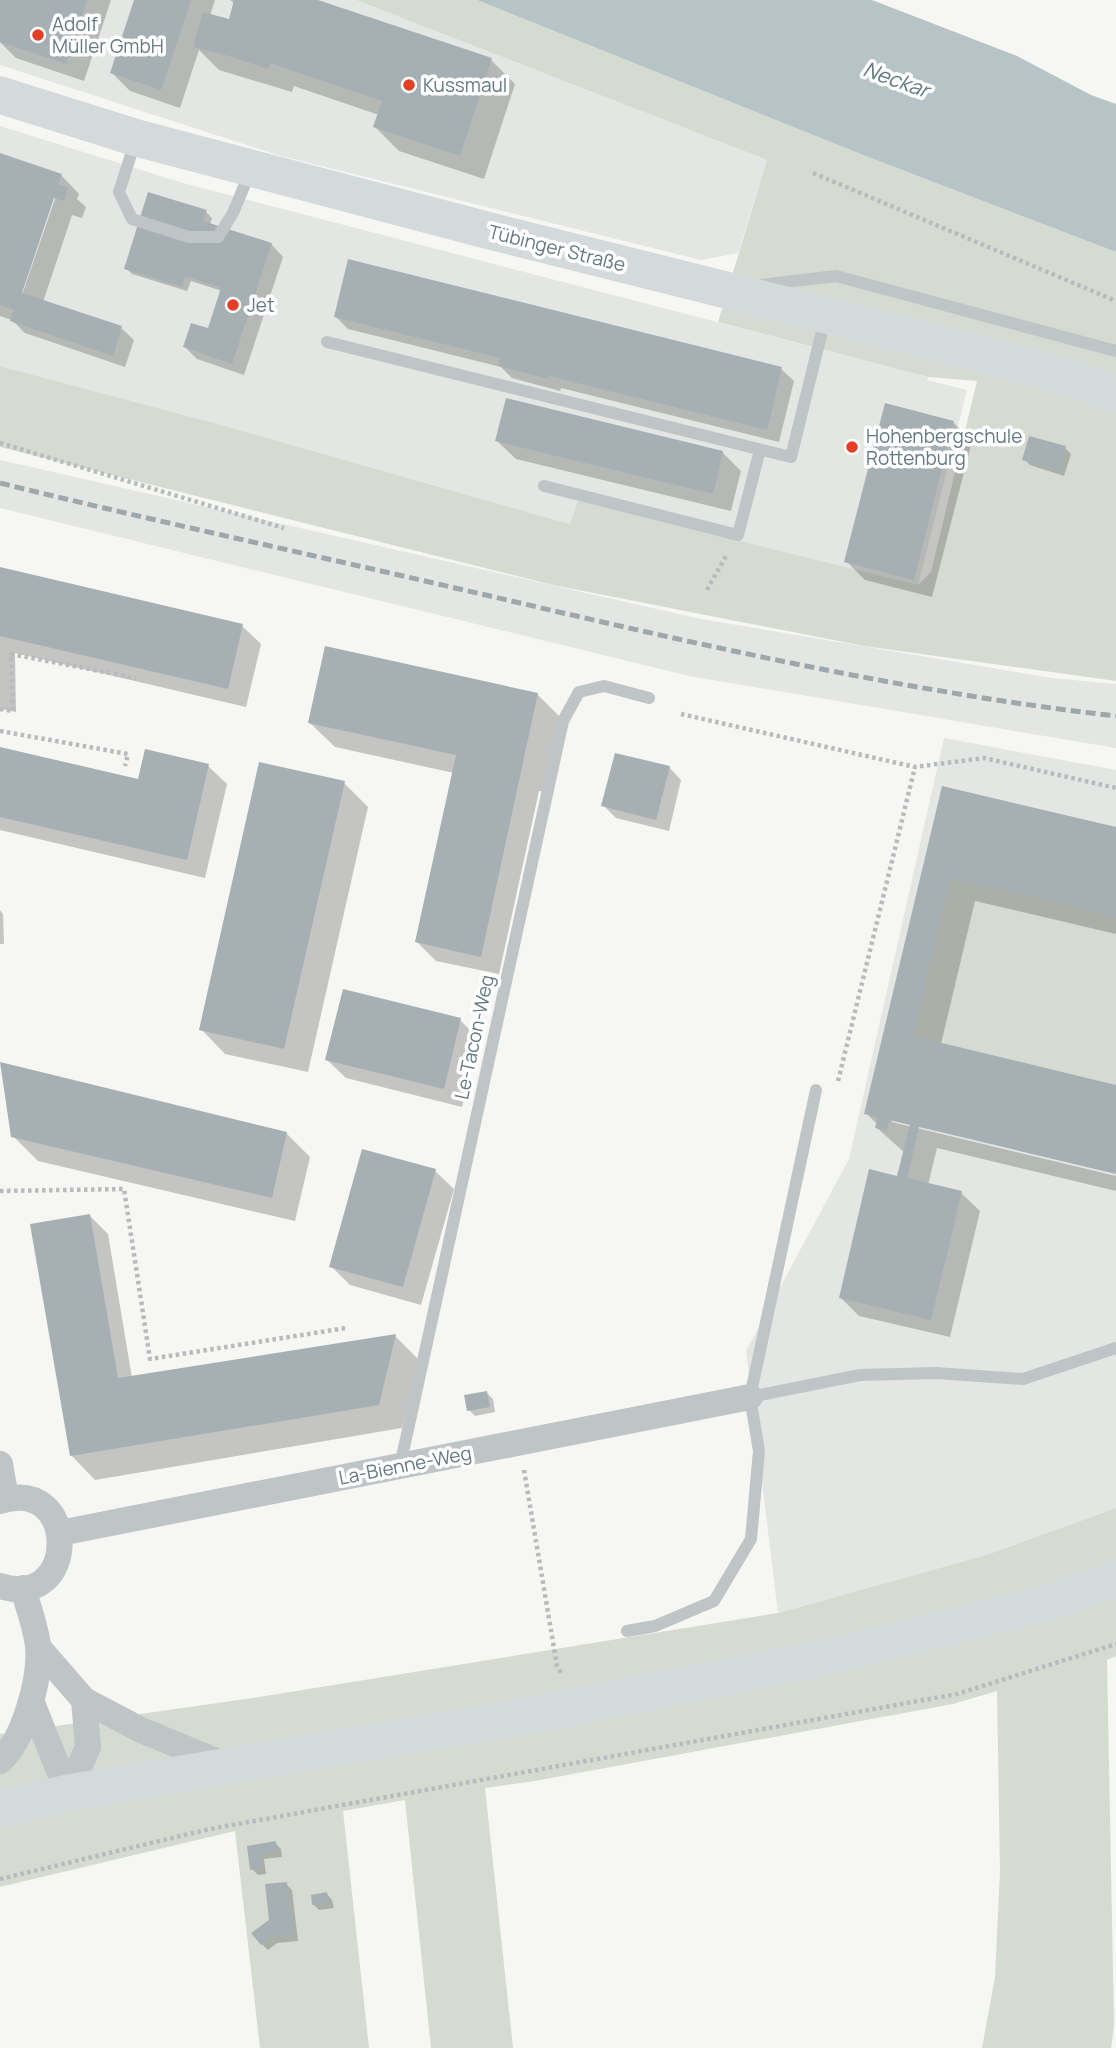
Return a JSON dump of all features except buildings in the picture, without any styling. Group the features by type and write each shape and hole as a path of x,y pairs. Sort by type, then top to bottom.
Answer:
{"main road":[{"name":"Tübinger Straße","path":"0,95 136,138 1063,376 1116,394"},
{"path":"0,1809 68,1793 510,1719 824,1658 1058,1600 1116,1578"}],"street":[{"name":"La-Bienne-Weg","path":"60,1533 750,1397"},
{"path":"0,1464 3,1500 21,1498 35,1502 46,1509 55,1520 60,1533 59,1558 53,1570 34,1586 12,1587 38,1647 84,1700 141,1730 230,1766"},
{"path":"0,1761 10,1752 32,1703 38,1647"},
{"path":"68,1793 88,1747 84,1700"},
{"path":"32,1703 68,1793"}],"lane":[{"path":"136,138 119,192 132,219 189,237 218,237 233,213 252,168"},
{"path":"721,289 836,276 1116,351"},
{"path":"327,342 791,457 826,315"},
{"path":"544,486 738,535 760,450"},
{"name":"Le-Tacon-Weg","path":"400,1466 563,721 579,692 604,685 649,698"},
{"path":"627,1631 655,1626 714,1601 751,1539 759,1451 750,1397 816,1090"},
{"path":"750,1397 860,1375 936,1373 1023,1379 1116,1348"}],"path":[{"path":"813,173 1116,301"},
{"path":"0,443 284,528"},
{"path":"707,590 738,535"},
{"path":"0,709 13,711 11,654 136,678"},
{"path":"681,714 915,768 985,758 1116,788"},
{"path":"0,731 128,754 125,766"},
{"path":"816,1090 835,1094 915,768"},
{"path":"0,1191 124,1189 150,1359 346,1328"},
{"path":"520,1442 557,1666 565,1677"},
{"path":"0,1879 210,1829 957,1694 1116,1644"}],"shaded area":[{"path":"0,0 356,0 767,160 738,253 701,260 281,156 0,65"},
{"path":"356,0 477,0 863,155 1116,252 1116,681 864,646 553,585 0,447 0,366 218,424 570,524 578,501 918,585 931,572 977,381 928,377 718,322 767,160"},
{"path":"0,126 183,183 928,377 927,380 967,390 918,585 872,610 218,424 0,366"},
{"path":"0,460 701,619 1052,678 1116,684 1116,748 689,676 0,508"},
{"path":"944,738 1116,770 1116,1508 986,1555 778,1613 746,1351 849,1159"},
{"path":"951,878 1116,917 1116,1085 913,1036"},
{"path":"1116,1508 1116,1656 1107,1660 1114,2025 1111,2048 982,2048 995,1977 1000,1872 997,1691 953,1704 485,1788 513,2048 431,2048 405,1800 343,1811 369,2048 260,2048 235,1831 0,1887 0,1734 259,1697 778,1613 986,1555"}],"water":[{"name":"Neckar","path":"477,0 872,0 1017,56 1091,95 1116,104 1116,252 863,155"}],"railway":[{"path":"0,483 788,662 952,693 1116,716"}],"place":[{"name":"Adolf Müller GmbH","path":"38,35"},
{"name":"Kussmaul","path":"409,85"},
{"name":"Jet","path":"233,305"},
{"name":"Hohenbergschule Rottenburg","path":"852,447"}]}
